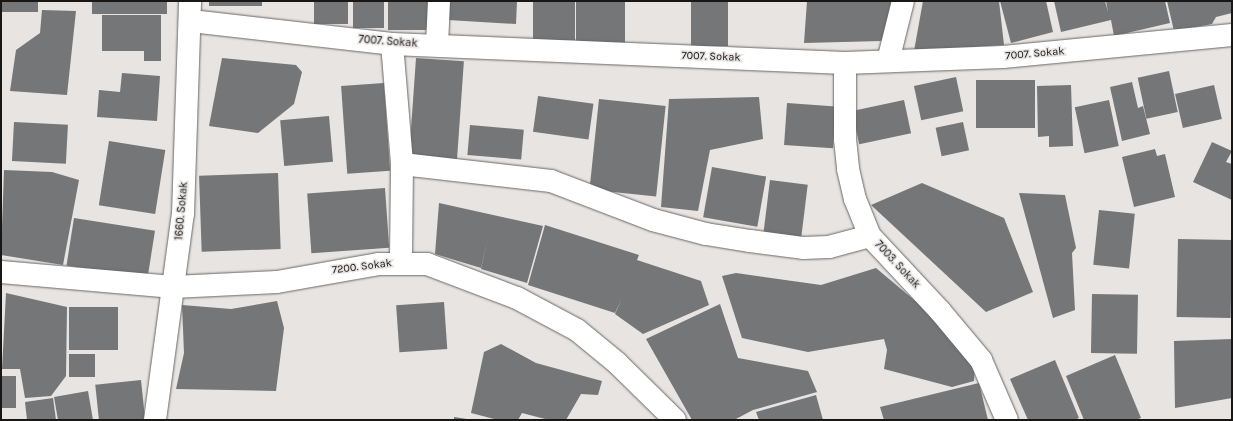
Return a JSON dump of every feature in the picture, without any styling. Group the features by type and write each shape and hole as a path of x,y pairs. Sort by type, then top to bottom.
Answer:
{"street":[{"path":"437,45 440,1"},
{"path":"888,61 902,1"},
{"name":"7007. Sokak","path":"191,11 392,44 845,63 1003,57 1232,36"},
{"name":"1660. Sokak","path":"155,420 183,214 191,11"},
{"path":"392,44 402,164 401,262"},
{"name":"7003. Sokak","path":"845,63 845,139 848,169 855,199 870,236 940,311 981,360 1007,420"},
{"path":"402,164 551,181 653,220 720,236 803,248 829,247 870,236"},
{"name":"7200. Sokak","path":"1,272 173,286 277,282 334,270 401,262 427,264 517,298 577,330 617,363 674,420"}],"building":[{"path":"1,1 38,1 38,12 1,12"},
{"path":"92,1 167,1 167,14 92,14"},
{"path":"209,1 262,1 262,6 209,6"},
{"path":"314,1 348,1 348,24 314,24"},
{"path":"353,1 384,1 384,28 353,28"},
{"path":"388,1 429,1 429,30 388,30"},
{"path":"449,1 517,1 516,24 448,20"},
{"path":"533,1 575,1 575,40 533,40"},
{"path":"576,1 625,1 625,43 576,43"},
{"path":"691,1 728,1 728,46 691,46"},
{"path":"807,1 898,1 892,32 881,41 804,43"},
{"path":"923,1 999,1 1004,45 914,51"},
{"path":"1000,1 1046,1 1053,32 1011,43"},
{"path":"1054,1 1105,1 1108,12 1106,1 1165,1 1170,23 1114,36 1111,20 1061,32"},
{"path":"1167,1 1232,1 1232,13 1216,17 1212,24 1174,31"},
{"path":"42,10 76,11 67,95 10,91 16,50 40,33"},
{"path":"102,15 161,15 161,61 144,61 144,51 102,51"},
{"path":"222,58 296,65 302,72 294,104 258,133 209,126"},
{"path":"416,58 464,61 457,161 409,158"},
{"path":"1169,71 1178,112 1146,119 1138,78"},
{"path":"122,73 160,76 157,121 97,117 99,90 120,92"},
{"path":"956,77 963,111 921,120 914,86"},
{"path":"976,80 1035,80 1035,128 976,128"},
{"path":"1132,82 1138,108 1143,106 1150,134 1122,141 1110,87"},
{"path":"384,83 390,171 347,174 341,86"},
{"path":"1071,85 1073,146 1049,147 1049,136 1038,137 1037,86"},
{"path":"1214,85 1222,119 1183,128 1175,94"},
{"path":"538,96 593,104 588,139 533,132"},
{"path":"759,97 763,139 710,150 698,211 661,207 669,99"},
{"path":"599,99 666,106 656,197 589,190"},
{"path":"904,100 911,133 859,144 852,111"},
{"path":"1109,100 1119,146 1085,153 1075,107"},
{"path":"787,103 836,106 833,148 784,145"},
{"path":"329,116 333,162 284,166 280,120"},
{"path":"14,122 68,125 66,164 12,161"},
{"path":"963,122 969,150 942,156 936,128"},
{"path":"470,125 524,130 521,160 467,155"},
{"path":"109,141 165,150 155,214 99,205"},
{"path":"1212,142 1232,151 1226,162 1232,164 1232,200 1193,182"},
{"path":"1155,149 1157,156 1165,154 1175,197 1134,207 1122,157"},
{"path":"712,167 766,177 757,227 703,217"},
{"path":"4,170 52,172 79,180 63,265 1,255"},
{"path":"278,173 281,249 202,252 199,176"},
{"path":"770,180 808,185 801,238 763,234"},
{"path":"922,183 1004,218 1033,292 986,312 871,205"},
{"path":"385,188 389,248 311,253 307,193"},
{"path":"1019,193 1065,195 1076,248 1072,253 1075,310 1053,318"},
{"path":"439,203 543,226 527,283 481,269 488,237 481,268 435,254"},
{"path":"1099,210 1135,214 1129,268 1093,265"},
{"path":"74,218 155,231 147,278 66,265"},
{"path":"545,225 639,255 637,260 701,281 709,305 643,334 615,314 622,298 615,313 528,285"},
{"path":"1178,239 1232,240 1231,318 1177,317"},
{"path":"876,268 951,331 975,365 974,381 952,387 884,369 887,350 884,339 808,352 742,338 722,276 736,273 821,285"},
{"path":"6,293 67,307 66,376 51,396 25,398 20,369 2,369"},
{"path":"1092,294 1138,295 1137,354 1091,353"},
{"path":"277,301 284,328 276,391 176,389 184,353 182,305 231,309"},
{"path":"444,302 447,349 399,352 396,305"},
{"path":"720,304 738,358 808,371 817,392 753,410 734,420 692,420 646,339"},
{"path":"69,307 118,307 118,350 69,350"},
{"path":"1232,339 1232,398 1175,408 1174,341"},
{"path":"501,344 536,363 602,381 598,395 581,394 566,420 549,420 522,413 518,420 498,420 471,413 484,352"},
{"path":"69,354 95,354 95,377 69,377"},
{"path":"1115,355 1141,418 1135,420 1084,420 1066,376"},
{"path":"1055,360 1079,418 1074,420 1028,420 1010,379"},
{"path":"1,376 16,376 16,408 1,408"},
{"path":"141,380 145,420 99,420 95,385"},
{"path":"979,383 988,420 884,420 880,407"},
{"path":"88,391 93,420 58,420 54,397"},
{"path":"816,395 823,420 759,420 756,412"},
{"path":"53,398 56,420 27,420 25,402"},
{"path":"454,417 467,419 467,420 454,420"}]}
